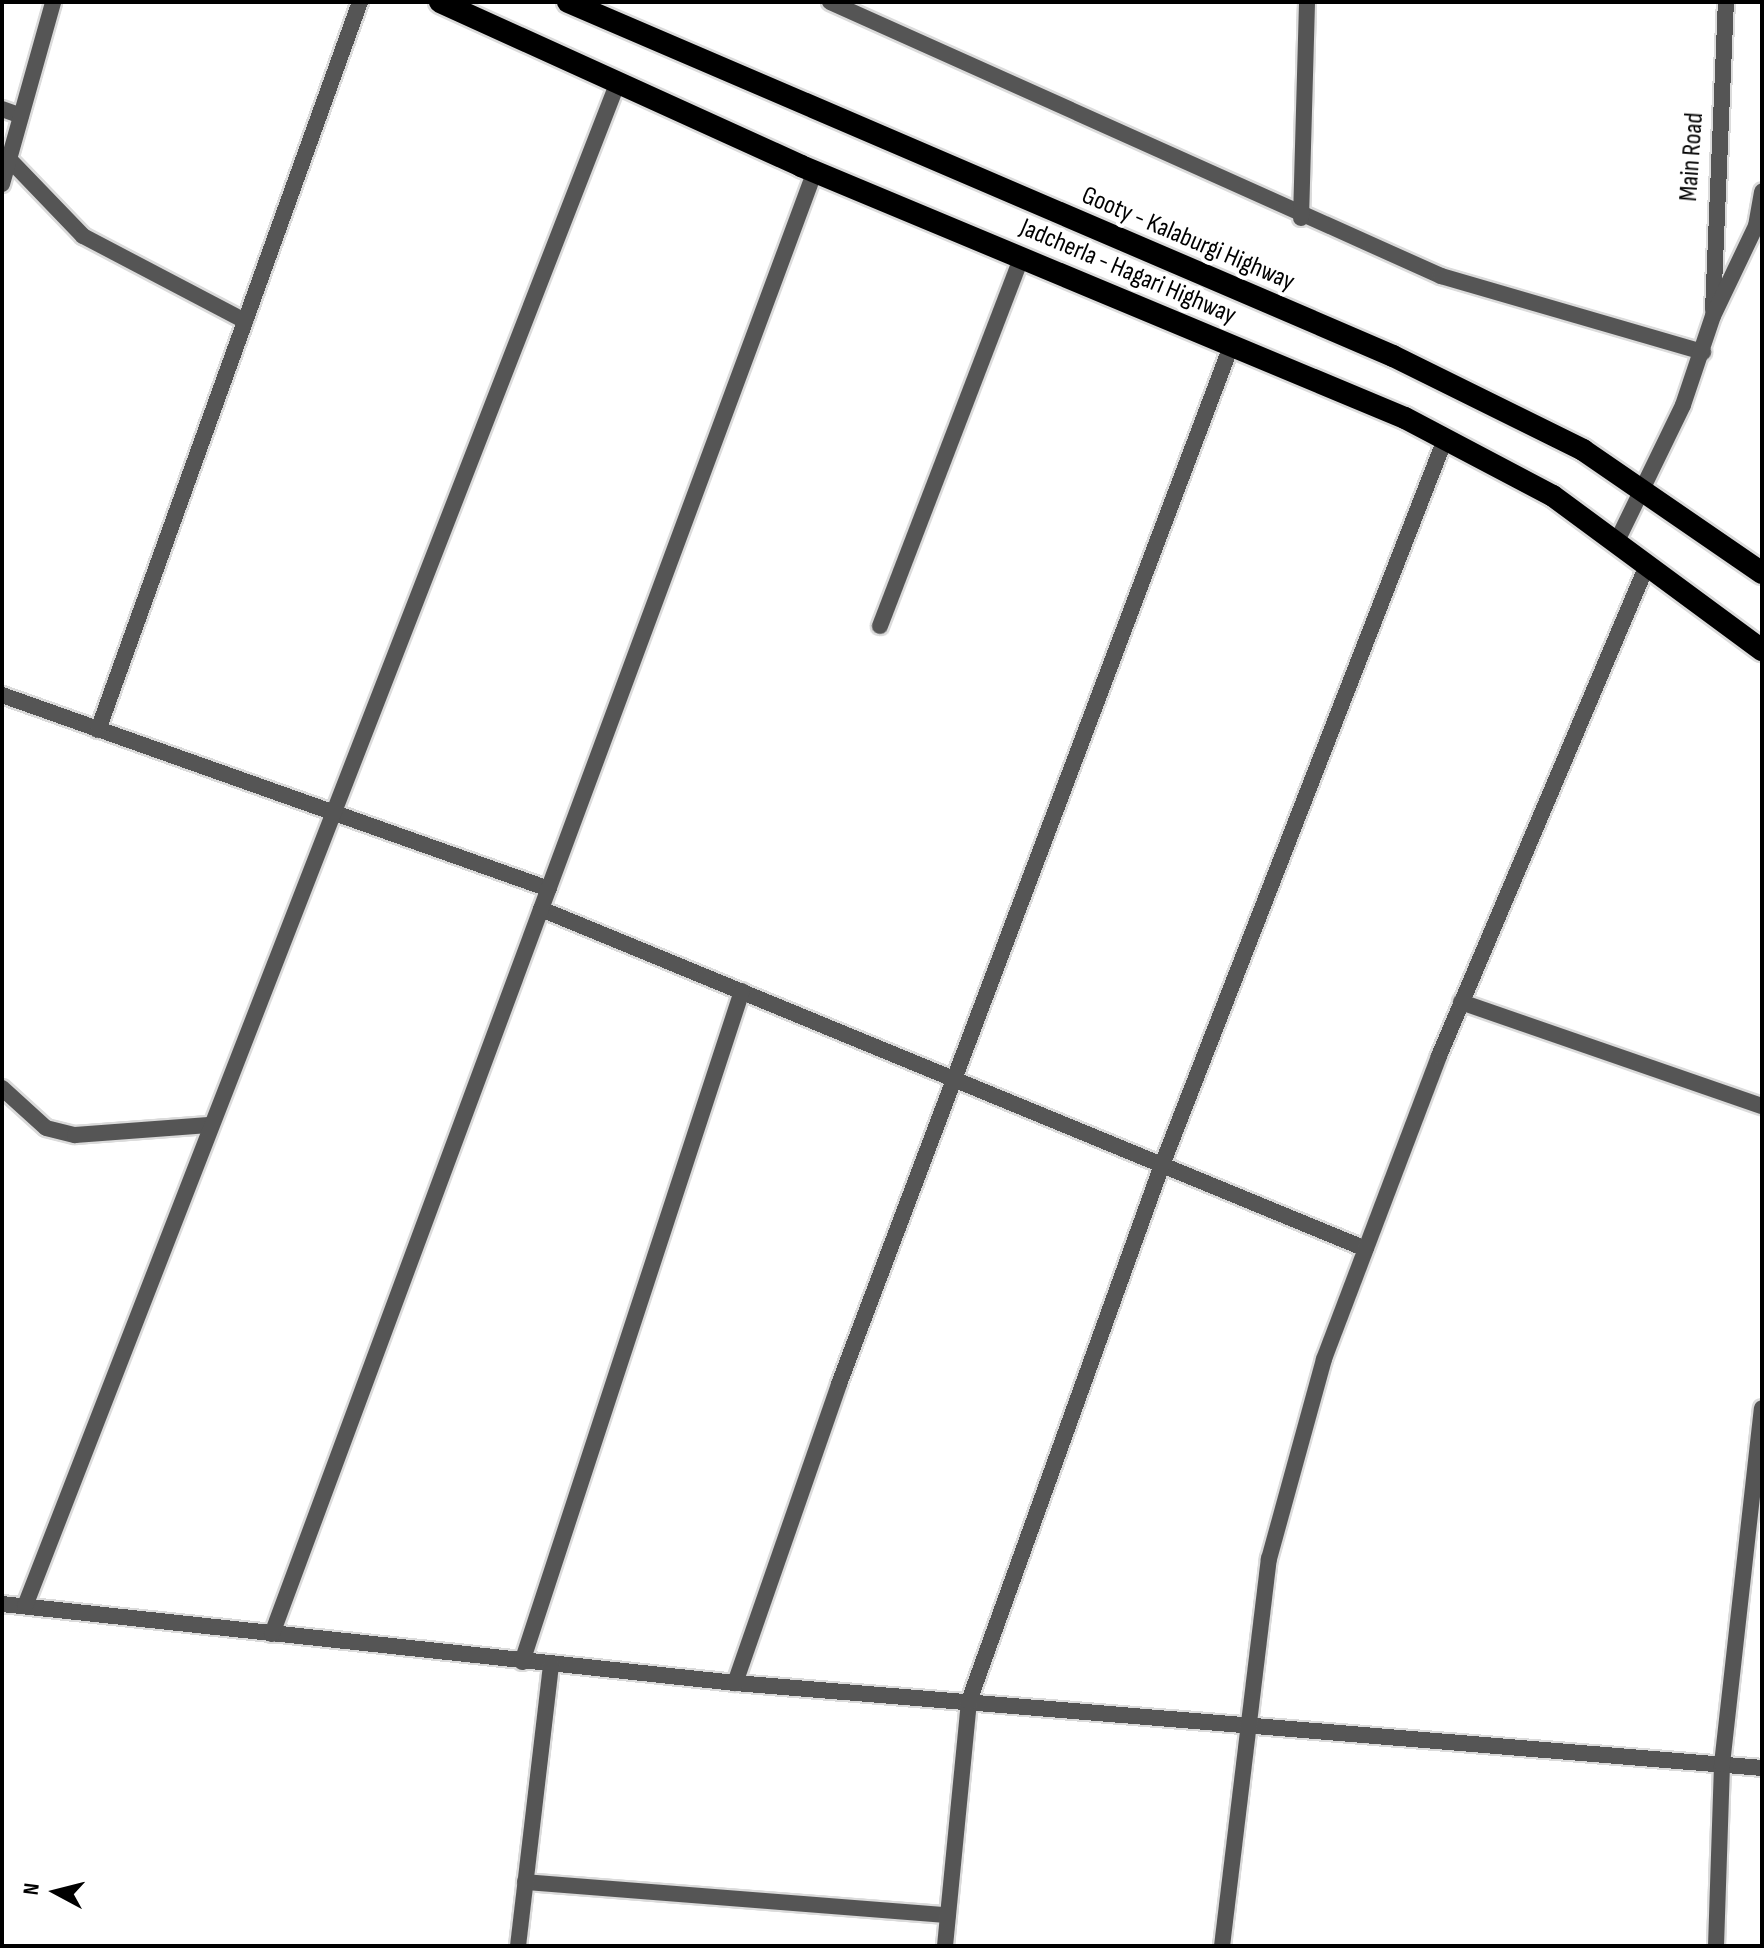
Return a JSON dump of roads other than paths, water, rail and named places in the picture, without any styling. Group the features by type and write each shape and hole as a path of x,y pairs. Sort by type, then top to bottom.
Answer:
{"highway":[{"name":"Jadcherla - Hagari Highway","path":"440,2 815,171 1445,439 1618,539 1762,650"},
{"name":"Gooty - Kalaburgi Highway","path":"568,2 1393,356 1583,450 1762,573"}],"street":[{"path":"2,184 53,2"},
{"path":"98,730 360,2"},
{"path":"830,2 1301,218 1441,276 1703,352"},
{"path":"1301,218 1307,2"},
{"name":"Main Road","path":"1713,316 1726,2"},
{"path":"25,1606 328,812 618,82"},
{"path":"2,109 21,116"},
{"path":"9,159 83,236 245,321"},
{"path":"272,1634 815,171"},
{"name":"Main Road","path":"1618,539 1703,352 1713,316 1756,226 1762,192"},
{"path":"880,626 1021,258"},
{"path":"735,1683 953,1079 1231,346"},
{"path":"945,1946 969,1701 1162,1165 1445,439"},
{"path":"1222,1946 1269,1559 1324,1359 1461,1002 1648,563"},
{"path":"2,695 549,889"},
{"path":"541,909 1366,1249"},
{"path":"522,1662 742,991"},
{"path":"1461,1002 1762,1106"},
{"path":"2,1088 46,1128 75,1135 209,1125"},
{"path":"1716,1946 1722,1764 1762,1408"},
{"path":"2,1604 735,1683 1762,1768"},
{"path":"518,1946 551,1665"},
{"path":"525,1882 948,1915"}]}
